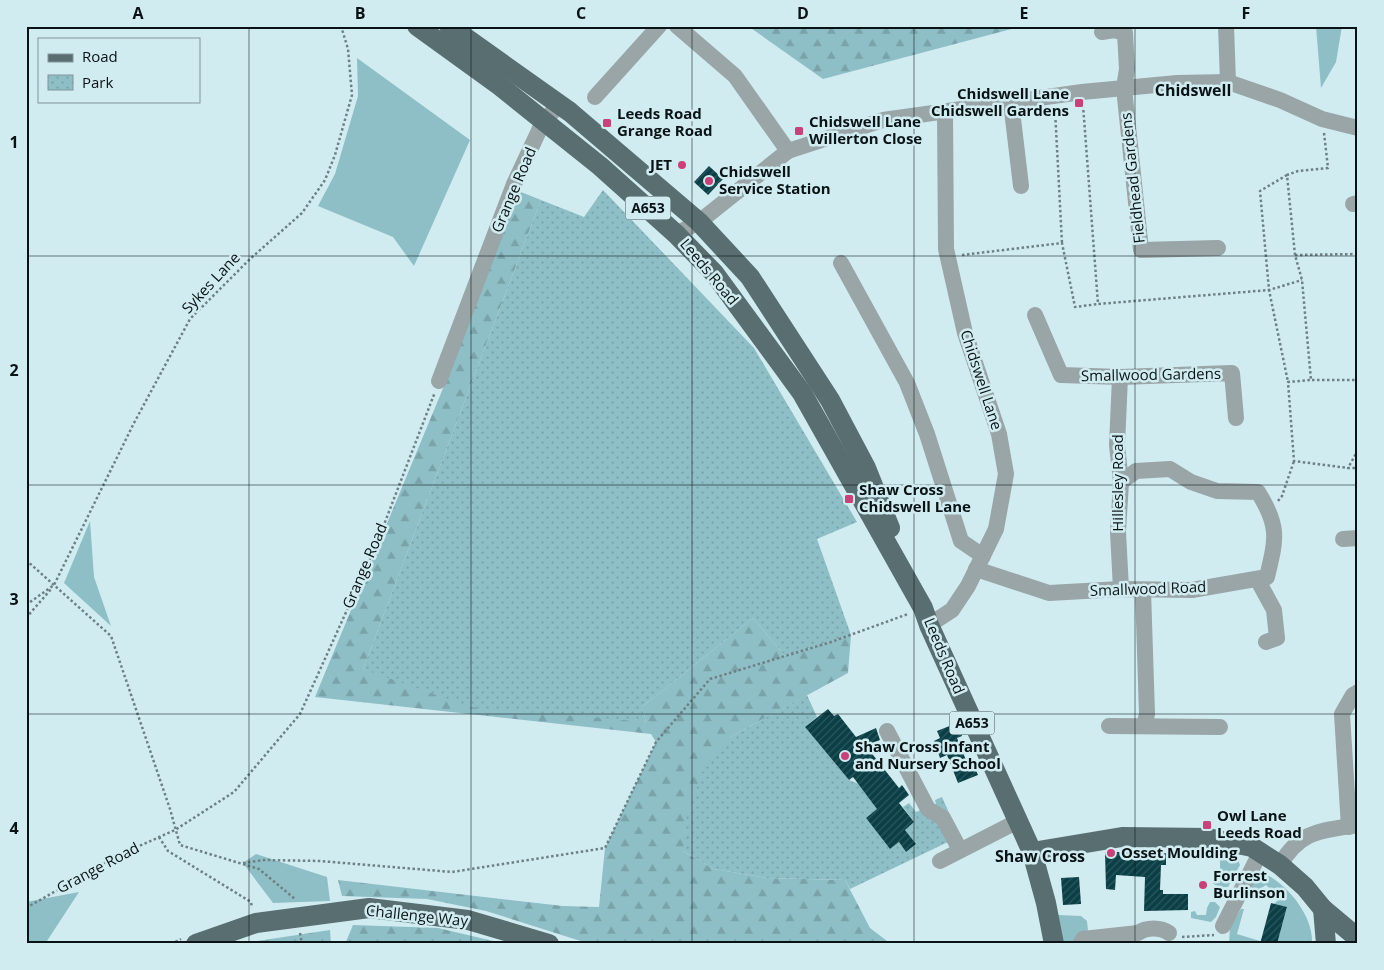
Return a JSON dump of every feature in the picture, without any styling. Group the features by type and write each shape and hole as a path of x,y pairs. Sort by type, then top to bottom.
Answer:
{"main road":[{"name":"Leeds Road","path":"418,26 500,86 600,166 676,234 714,273 802,393 923,609"},
{"name":"Leeds Road","path":"449,26 559,105 699,222 750,277 830,400 866,468 923,609 1032,852 1046,903 1054,944"},
{"path":"1018,822 1036,836 1065,846"},
{"path":"1032,852 1122,837 1208,838 1252,847 1280,865 1305,887 1323,909 1356,936"},
{"name":"Challenge Way","path":"196,944 256,922 369,908 468,920 549,944"},
{"path":"1323,909 1328,944 1343,936 1356,936"}],"street":[{"path":"595,97 658,26"},
{"path":"678,26 735,76 788,151"},
{"path":"1226,26 1228,82"},
{"path":"1102,32 1127,30 1127,69 1124,88"},
{"path":"676,234 699,222 788,151 883,120 1054,95 1177,83 1228,82 1280,100 1322,119 1358,128"},
{"name":"Fieldhead Gardens","path":"1124,88 1141,250 1218,248"},
{"path":"1011,102 1021,186"},
{"name":"Grange Road","path":"439,382 514,184 543,122 559,105"},
{"name":"Chidswell Lane","path":"923,609 952,610 980,563 996,529 1006,474 999,434 965,333 948,257 945,112"},
{"name":"Smallwood Road","path":"840,263 907,383 927,434 961,541 980,563 1049,593 1120,589 1192,590 1257,579"},
{"name":"Smallwood Gardens","path":"1035,315 1062,375 1120,377 1232,373 1236,418"},
{"name":"Hillesley Road","path":"1120,377 1117,445 1121,482 1118,532 1120,589"},
{"path":"1121,482 1136,471 1170,469 1191,482 1217,491 1258,492 1270,510 1276,539 1267,577 1257,579 1274,610 1277,638 1266,642"},
{"path":"1143,590 1147,714 1144,726"},
{"path":"1280,865 1288,850 1306,836 1353,826 1342,714 1353,695 1358,692"},
{"path":"1109,726 1220,727"},
{"path":"887,731 928,809 943,818 960,850"},
{"path":"940,861 1018,822"},
{"path":"1222,930 1260,852"},
{"path":"1080,944 1083,939 1138,933 1143,929 1163,929 1171,935"}],"path":[{"name":"Sykes Lane","path":"26,605 54,585 134,423 190,319 250,259 302,213 324,180 335,155 352,95 348,49 341,26"},
{"path":"1054,95 1062,243 1075,307 1098,304"},
{"path":"1270,510 1282,496 1294,461 1288,382 1269,290 1260,192 1287,175 1298,171 1328,168 1322,119"},
{"path":"1287,175 1295,255 1302,280 1311,380"},
{"path":"948,257 1062,243"},
{"path":"1295,255 1358,254"},
{"path":"1288,382 1358,380"},
{"name":"Grange Road","path":"26,908 117,856 175,830 234,792 300,714 375,548 439,382"},
{"path":"1348,468 1358,450"},
{"path":"1294,461 1358,468"},
{"path":"26,560 111,636 170,809 180,845 259,869 295,899"},
{"path":"26,618 54,585"},
{"path":"243,863 264,860 320,861 452,872 604,848 656,742 710,679 831,642 923,609"},
{"path":"159,837 168,851 251,902"},
{"path":"1171,935 1222,930"},
{"path":"300,932 302,944"}],"green space":[{"path":"748,26 1023,26 823,79"},
{"path":"1316,26 1342,26 1336,62 1321,88"},
{"path":"357,58 470,140 414,266 393,237 318,206 335,174 358,96"},
{"path":"516,190 541,200 363,669 646,722 642,707 753,618 785,656 851,635 848,673 730,737 683,851 714,869 767,878 845,880 870,928 891,944 590,944 486,911 427,899 342,896 338,880 563,906 599,907 605,848 656,742 651,734 315,697 444,386"},
{"path":"603,190 754,348 857,522 817,539 851,635 785,656 753,618 642,707 646,722 470,707 363,669 541,200 584,217"},
{"path":"90,521 94,577 111,626 64,583"},
{"name":"Shaw Cross Infant and Nursery School","path":"807,695 817,717 805,727 849,780 859,784 880,807 866,818 890,849 899,842 906,852 916,844 905,830 914,822 903,807 909,803 916,812 936,804 935,800 942,797 954,824 948,842 850,889 845,880 767,878 714,869 683,851 687,815 703,769 730,737"},
{"path":"1190,846 1226,850 1236,855 1240,865 1228,887 1219,887 1212,883 1220,883 1220,860 1211,859 1209,856 1190,856"},
{"path":"256,854 327,877 330,901 273,903 243,863"},
{"path":"1269,876 1285,888 1305,914 1312,934 1312,944 1277,944 1287,908 1274,904 1280,898 1266,885 1255,892 1249,891 1249,888 1257,880"},
{"path":"79,892 45,944 26,944 26,902"},
{"path":"1210,902 1215,902 1220,907 1216,917 1211,922 1191,918 1191,912 1195,911 1197,915 1206,915"},
{"path":"1241,909 1244,909 1237,934 1260,941 1260,944 1229,944 1230,927"},
{"path":"1058,915 1081,916 1087,921 1088,931 1077,934 1075,944 1063,944"},
{"path":"353,925 438,928 506,944 426,944 395,941 345,944"},
{"path":"330,930 331,944 237,944"}],"building":[{"name":"Chidswell Service Station","path":"709,166 723,179 708,195 694,182"},
{"path":"828,709 834,716 838,714 856,737 876,728 880,740 866,746 899,788 902,785 909,795 899,803 914,822 905,830 916,844 906,852 899,842 890,849 866,818 877,809 853,777 849,780 805,727"},
{"path":"957,723 962,736 957,738 968,765 973,763 978,775 958,783 947,755 940,758 934,741 940,738 937,731"},
{"path":"1115,850 1116,852 1166,853 1166,865 1161,865 1160,890 1163,890 1163,894 1188,894 1188,910 1144,911 1145,877 1116,875 1115,890 1106,889 1105,852"},
{"path":"1079,877 1081,904 1063,905 1061,878"},
{"name":"Forrest Burlinson","path":"1271,903 1287,907 1277,944 1260,944"}],"place":[{"name":"Chidswell Lane Chidswell Gardens","path":"1079,103"},
{"name":"Leeds Road Grange Road","path":"607,123"},
{"name":"Chidswell Lane Willerton Close","path":"799,131"},
{"name":"JET","path":"682,165"},
{"name":"Chidswell Service Station","path":"709,181"},
{"name":"Shaw Cross Chidswell Lane","path":"849,499"},
{"name":"Shaw Cross Infant and Nursery School","path":"845,756"},
{"name":"Owl Lane Leeds Road","path":"1207,825"},
{"name":"Osset Moulding","path":"1111,853"},
{"name":"Forrest Burlinson","path":"1203,885"}],"district":[{"name":"Chidswell","path":"1193,90"},
{"name":"Shaw Cross","path":"1040,856"}]}
